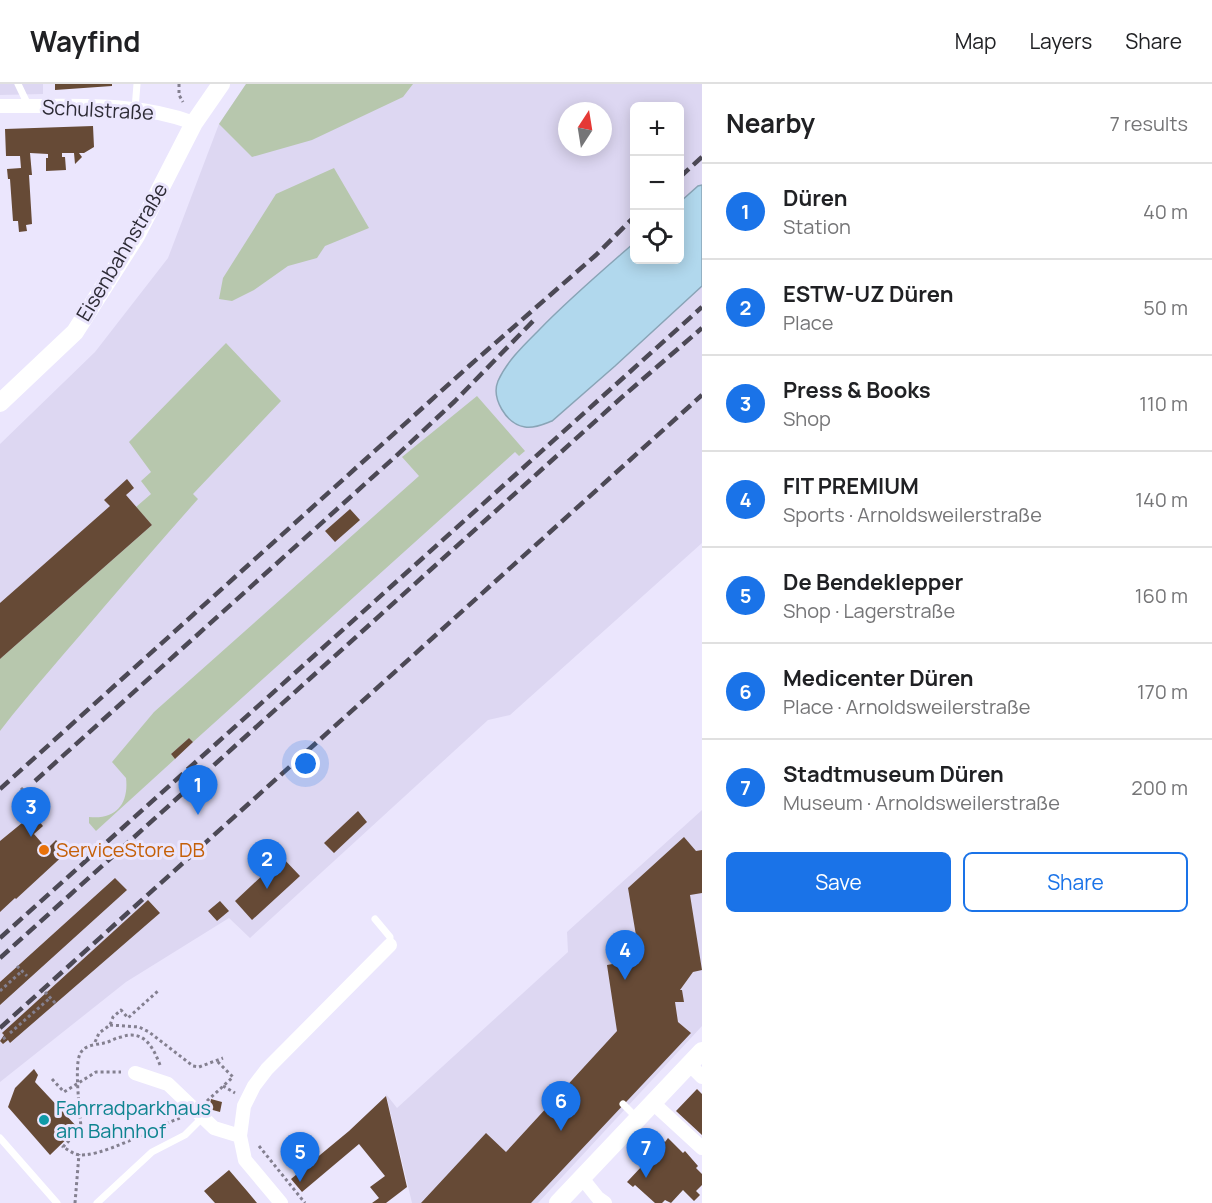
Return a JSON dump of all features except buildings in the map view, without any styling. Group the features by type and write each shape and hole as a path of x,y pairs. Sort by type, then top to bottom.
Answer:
{"street":[{"name":"Eisenbahnstraße","path":"0,403 75,332 136,236 194,123 221,84"},
{"name":"Schulstraße","path":"0,106 135,109 172,114 194,123"},
{"path":"281,1203 245,1160 240,1136 244,1106 254,1086 267,1069 390,945"},
{"path":"558,1203 653,1103 696,1070 702,1051"},
{"path":"135,1073 168,1084 214,1128 240,1136"},
{"path":"653,1103 702,1148"},
{"path":"582,1178 605,1203"}],"lane":[{"path":"18,84 29,106"},
{"path":"135,109 137,84"},
{"path":"375,919 390,937 390,945"},
{"path":"623,1104 638,1119"},
{"path":"97,1203 152,1152 185,1135 200,1114"},
{"path":"0,1138 57,1203"}],"path":[{"path":"21,788 27,794"},
{"path":"17,966 27,976"},
{"path":"0,992 22,971"},
{"path":"45,992 56,1004"},
{"path":"158,992 128,1018 121,1010 113,1017 110,1025 99,1033 95,1043 80,1054 77,1084 81,1128 63,1147 87,1155 167,1123 200,1114 233,1077 217,1061"},
{"path":"10,1032 50,998"},
{"path":"110,1025 139,1027 149,1032 193,1066 199,1067 223,1058"},
{"path":"95,1043 135,1035 142,1037 153,1047"},
{"path":"52,1079 64,1092 96,1072 102,1072"},
{"path":"255,1139 305,1203"},
{"path":"75,1203 79,1154"}],"shaded area":[{"path":"0,84 43,84 43,94 0,95"},
{"path":"246,84 702,84 702,543 510,715 488,720 250,938 229,918 126,982 0,1082 0,444 95,352 168,258 219,124"},
{"path":"702,810 702,1026 538,1203 412,1203 386,1094 397,1108 568,952 567,932"}],"green space":[{"path":"246,84 413,84 403,97 312,140 252,157 219,124"},
{"path":"334,168 369,228 325,246 317,258 288,266 254,290 232,301 219,299 223,278 276,194"},
{"path":"226,343 281,401 193,494 198,499 0,731 0,659 152,525 136,507 151,494 141,481 151,472 129,442"},
{"path":"477,396 525,451 519,456 515,452 193,742 189,738 171,754 175,759 96,831 89,823 89,817 107,816 113,813 123,803 125,795 126,778 112,762 154,712 419,476 402,457"}],"water":[{"path":"702,185 702,286 552,421 528,427 512,421 506,416 498,402 496,388 511,360 562,307 630,246 630,264 684,264 684,198"}],"railway":[{"path":"684,173 702,157"},
{"path":"0,789 469,366 596,255 630,221"},
{"path":"0,938 702,307"},
{"path":"35,781 396,456 455,401 537,317"},
{"path":"0,958 621,398 702,328"},
{"path":"0,1028 702,395"}],"place":[{"name":"Düren","path":"198,815"},
{"name":"Press & Books","path":"31,837"},
{"name":"ServiceStore DB","path":"44,850"},
{"name":"ESTW-UZ Düren","path":"267,889"},
{"name":"FIT PREMIUM","path":"625,980"},
{"name":"Fahrradparkhaus am Bahnhof","path":"44,1120"},
{"name":"Medicenter Düren","path":"561,1131"},
{"name":"Stadtmuseum Düren","path":"646,1178"},
{"name":"De Bendeklepper","path":"300,1182"}]}
